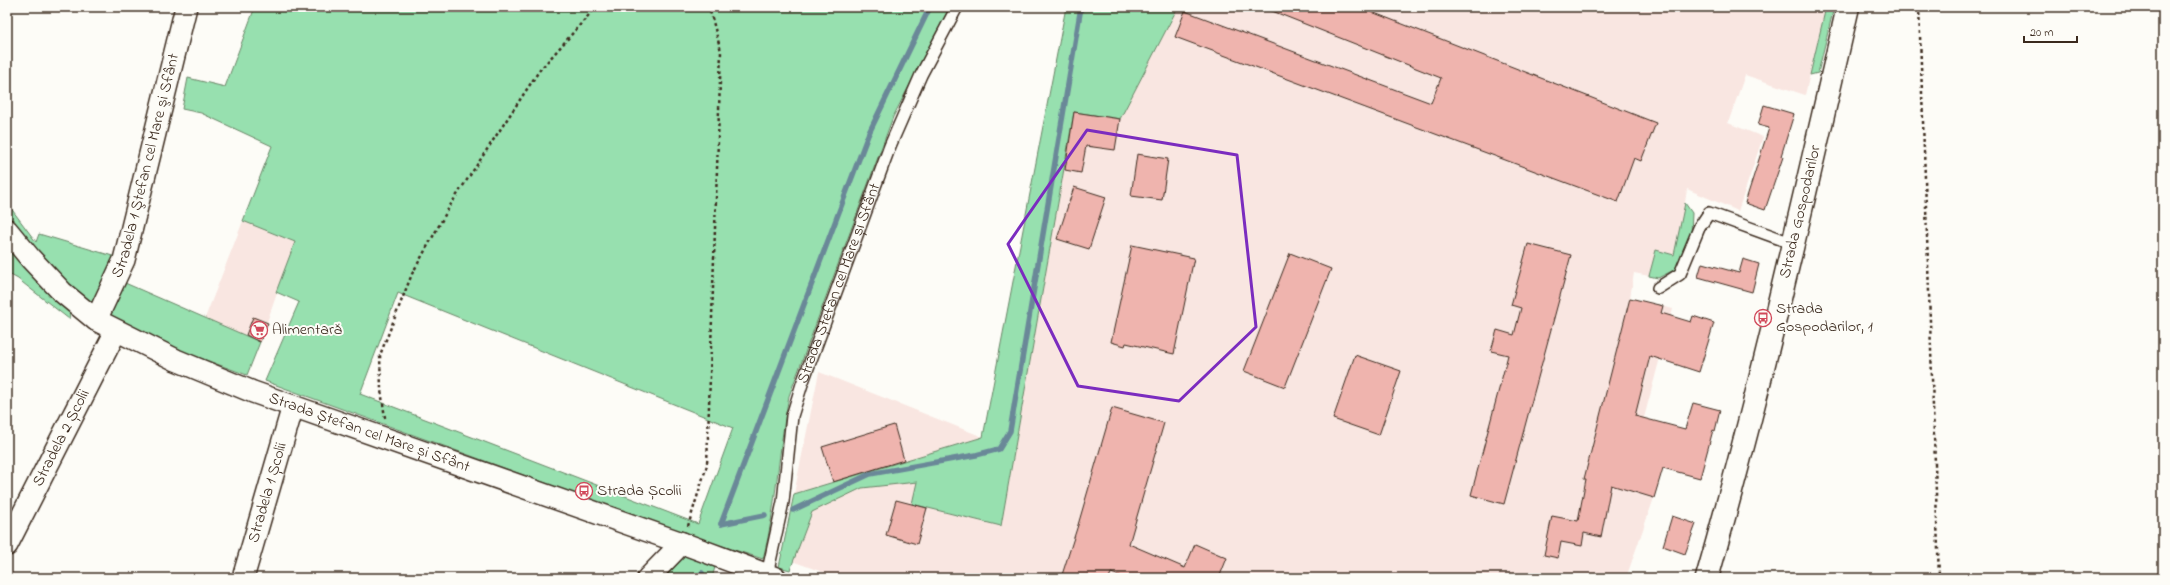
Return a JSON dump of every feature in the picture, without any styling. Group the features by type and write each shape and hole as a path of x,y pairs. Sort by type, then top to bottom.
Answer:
{"street":[{"name":"Stradela 1 Ştefan cel Mare şi Sfânt","path":"96,320 124,260 186,7"},
{"name":"Strada Gospodarilor","path":"1707,578 1729,499 1794,244 1848,7"},
{"name":"Strada Ștefan cel Mare și Sfânt","path":"7,230 30,258 62,292 96,320 176,360 293,406 682,543 771,576"},
{"name":"Stradela 2 Școlii","path":"7,545 116,331"},
{"name":"Stradela 1 Școlii","path":"243,578 293,406"},
{"path":"648,578 682,543"}],"lane":[{"name":"Strada Ștefan cel Mare și Sfânt","path":"771,576 783,502 792,416 802,384 890,146 921,75 957,7"},
{"path":"1658,288 1680,274 1699,228 1709,213 1794,244"}],"path":[{"path":"388,439 381,390 380,355 412,274 451,204 539,71 596,7"},
{"path":"682,543 707,465 721,51 709,7"},
{"path":"1919,7 1939,578"}],"highlighted area":[{"path":"1087,130 1237,155 1256,327 1179,401 1078,386 1008,244"}],"shaded area":[{"path":"1178,7 1826,7 1805,95 1745,75 1728,123 1763,137 1738,211 1687,189 1682,223 1674,255 1656,250 1649,276 1634,273 1630,298 1673,309 1625,489 1654,498 1626,578 839,578 792,561 812,512 862,488 917,482 912,504 1001,526 1074,112 1120,119"},
{"path":"243,221 295,242 260,342 205,318"},
{"path":"819,372 983,437 794,494"}],"green space":[{"path":"255,7 950,7 893,117 789,396 768,539 763,559 694,537 265,381 299,302 276,292 295,242 243,221 272,146 201,113 182,109 188,78 225,87","holes":["398,293 733,428 698,524 360,394"]},
{"path":"1066,7 1178,7 1120,119 1074,112 1001,526 912,504 917,482 862,488 812,512 790,570 779,567 794,494 983,437"},
{"path":"1826,7 1834,7 1818,73 1810,75"},
{"path":"7,203 36,242 39,234 116,257 92,307 25,241 7,216"},
{"path":"1685,203 1692,213 1691,236 1678,268 1658,278 1649,276 1656,250 1674,255"},
{"path":"7,245 70,313 69,319 18,279 7,273"},
{"path":"125,283 260,342 247,375 170,347 110,316"},
{"path":"685,556 715,567 712,578 664,578"}],"building":[{"path":"1262,7 1359,7 1656,123 1641,161 1634,158 1618,202 1175,37 1185,11 1431,103 1441,78"},
{"path":"1764,105 1794,114 1781,156 1783,157 1765,210 1745,203 1769,128 1758,125"},
{"path":"1074,112 1120,119 1115,150 1086,146 1081,173 1065,170"},
{"path":"1137,154 1168,159 1162,200 1131,196"},
{"path":"1074,187 1106,197 1089,249 1057,239"},
{"path":"1528,244 1571,255 1504,504 1471,495 1508,355 1491,351 1497,330 1514,335 1521,308 1511,305"},
{"path":"1132,245 1194,258 1174,354 1126,343 1125,346 1111,342"},
{"path":"1290,253 1331,269 1285,387 1244,371"},
{"path":"1743,259 1759,264 1752,292 1698,277 1702,263 1739,273"},
{"path":"1630,298 1663,306 1661,313 1691,322 1693,316 1714,323 1699,372 1650,356 1635,416 1685,429 1693,403 1720,410 1700,478 1663,468 1654,498 1611,485 1601,537 1584,533 1582,546 1561,542 1558,558 1544,555 1552,516 1578,521 1586,479 1584,479"},
{"path":"253,317 268,323 260,342 246,335"},
{"path":"1355,355 1401,371 1379,435 1333,419"},
{"path":"1112,408 1164,423 1129,544 1185,568 1195,544 1227,558 1219,578 1126,578 1111,573 1109,578 1061,578"},
{"path":"894,425 904,460 833,482 822,447"},
{"path":"896,500 927,508 917,544 886,535"},
{"path":"1672,516 1696,524 1685,554 1663,546"}],"waterway":[{"path":"721,524 868,135 930,7"},
{"path":"793,510 870,474 976,455 999,449 1010,431 1081,7"},
{"path":"721,524 765,515"},
{"path":"698,578 702,573"}],"place":[{"name":"Strada Gospodarilor, 1","path":"1763,318"},
{"name":"Alimentară","path":"259,330"},
{"name":"Strada Școlii","path":"584,491"}]}
